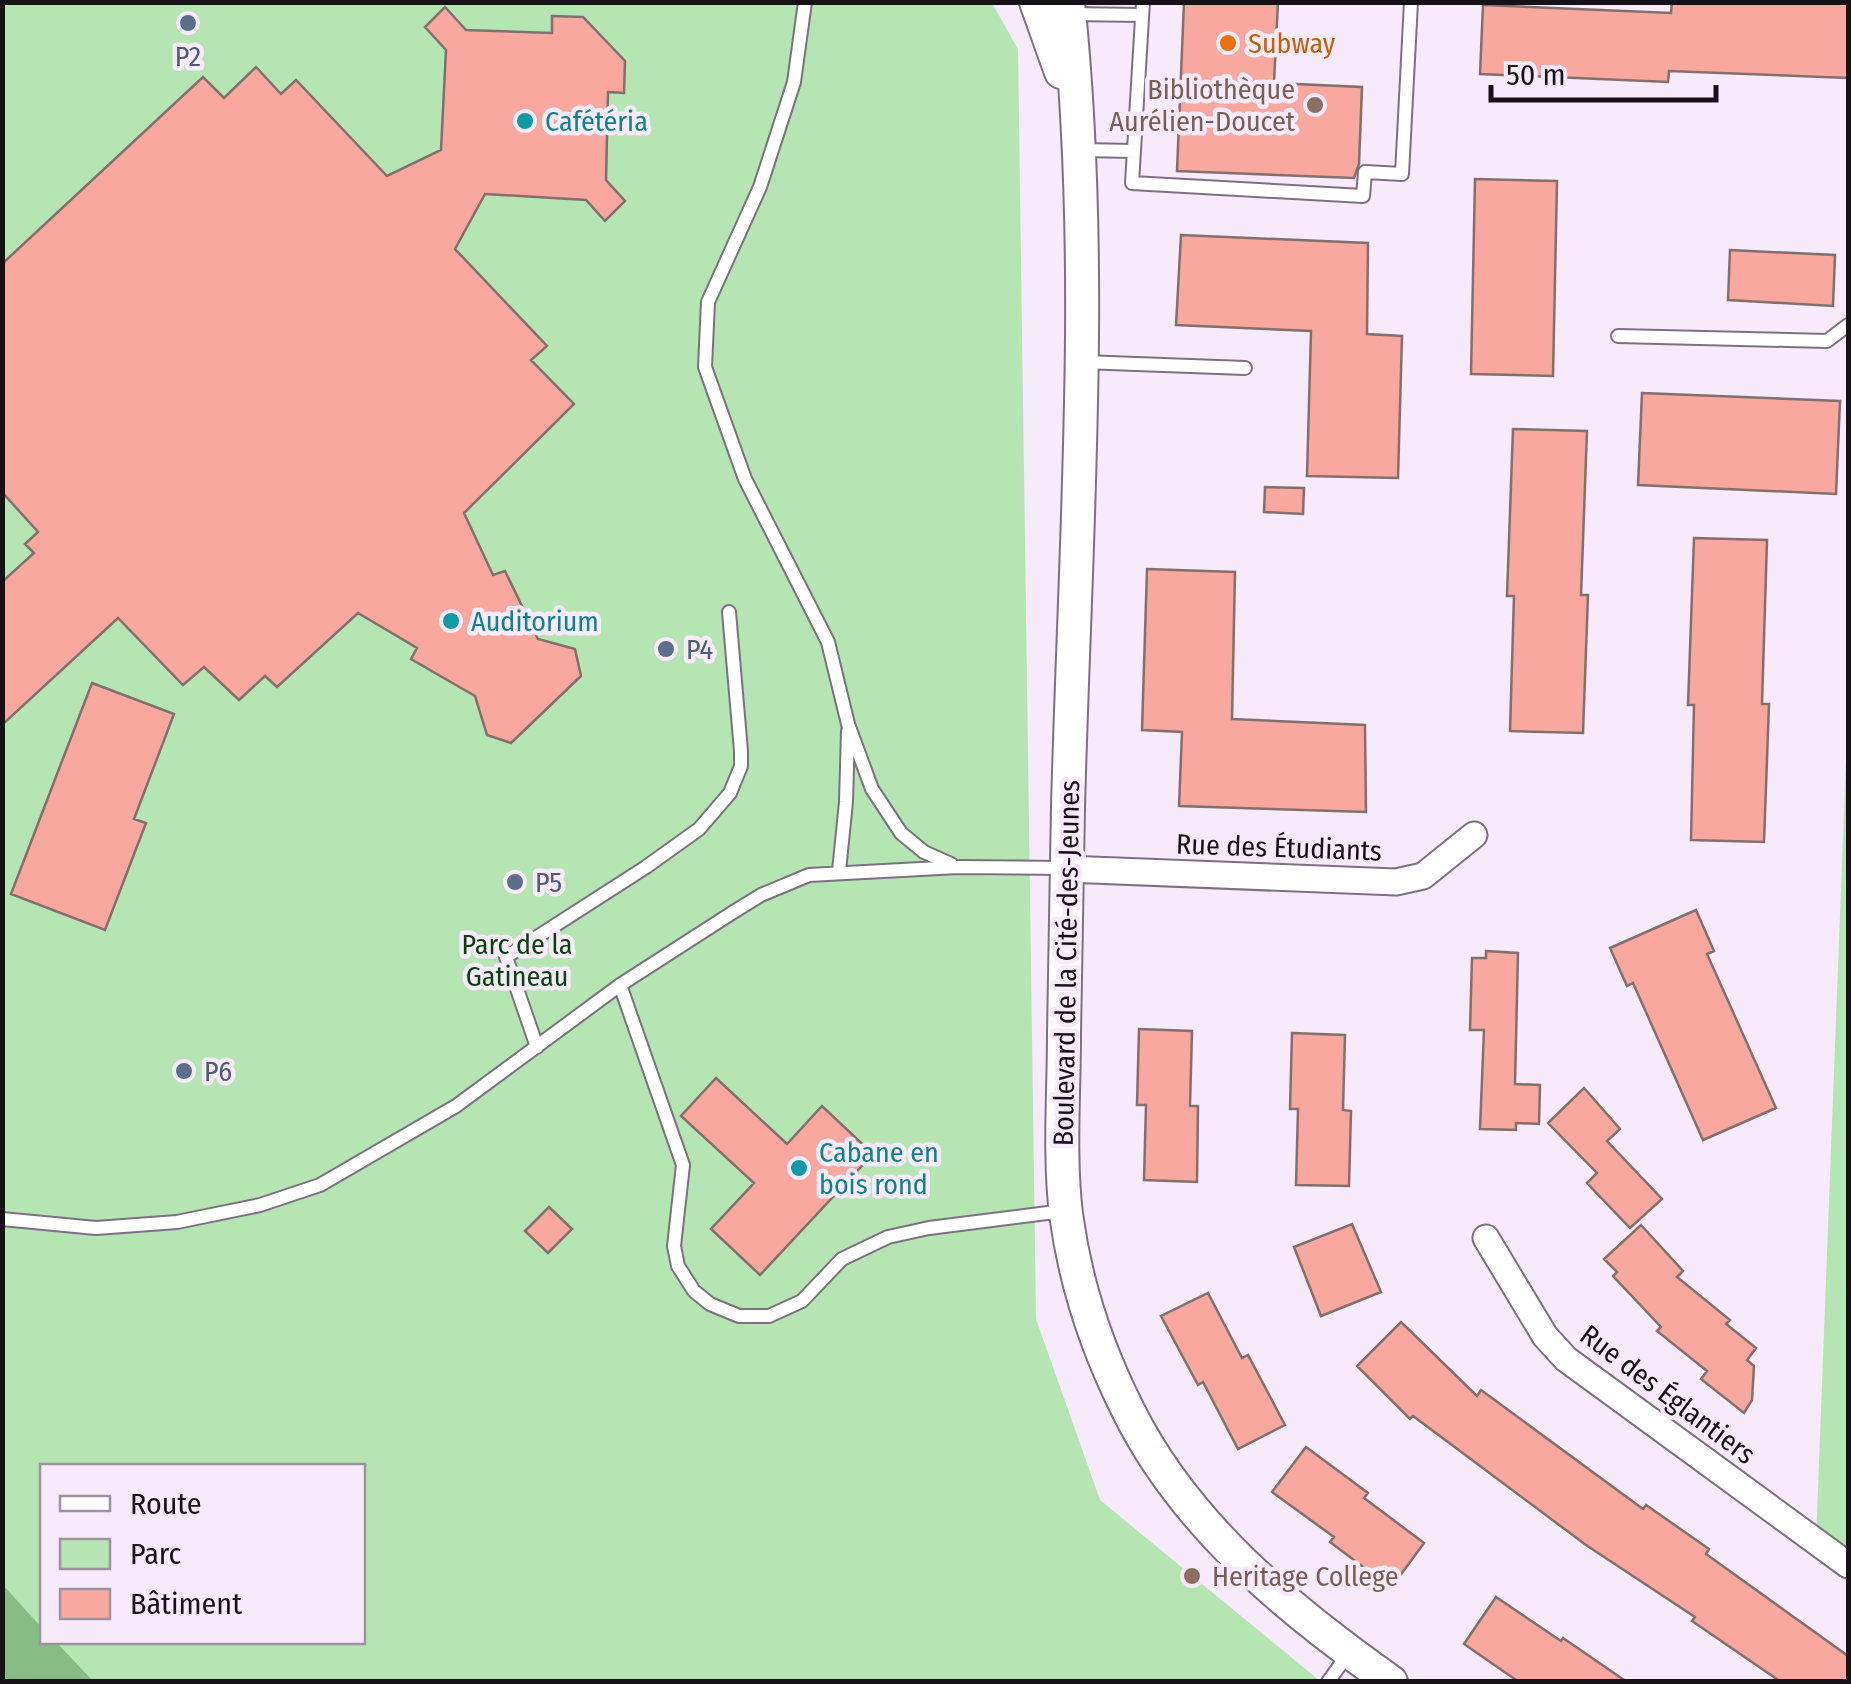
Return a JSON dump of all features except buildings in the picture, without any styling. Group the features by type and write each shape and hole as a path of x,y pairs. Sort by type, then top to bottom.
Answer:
{"street":[{"name":"Boulevard de la Cité-des-Jeunes","path":"1036,2 1051,36 1078,137"},
{"name":"Boulevard de la Cité-des-Jeunes","path":"1069,8 1076,68 1082,246 1066,868 1065,1210 1081,1291 1093,1325 1129,1413 1172,1482 1236,1557 1383,1679"},
{"name":"Rue des Étudiants","path":"1066,868 1396,882 1422,876 1474,835"},
{"name":"Rue des Églantiers","path":"1486,1238 1545,1336 1566,1359 1848,1564"}],"lane":[{"path":"805,2 794,82 760,187 708,302 705,368 746,479 828,642 848,724 872,789 892,823 924,852 958,867"},
{"path":"1069,8 1142,9 1132,183 1363,196 1364,172 1402,174 1411,2"},
{"path":"1078,137 1134,151"},
{"path":"1618,336 1827,341 1848,326"},
{"path":"1080,362 1245,368"},
{"path":"537,1046 506,957 646,867 699,828 730,793 741,766 741,751 729,612"},
{"path":"839,872 848,724"},
{"path":"2,1219 83,1228 146,1226 222,1214 296,1194 340,1175 407,1137 456,1106 620,985 761,895 809,875 958,867 1066,868"},
{"path":"620,985 683,1165 674,1246 678,1266 694,1291 710,1304 739,1316 769,1316 802,1301 842,1259 888,1237 1065,1210"},
{"path":"1328,1682 1350,1652"}],"green space":[{"name":"Parc de la Gatineau","path":"3,3 992,3 1018,49 1036,1319 1100,1500 1320,1681 3,1682"},
{"path":"1848,707 1848,1565 1816,1541"},
{"path":"3,1585 40,1626 40,1644 58,1644 93,1681 3,1681"}],"place":[{"name":"P2","path":"188,23"},
{"name":"Subway","path":"1228,43"},
{"name":"Bibliothèque Aurélien-Doucet","path":"1315,105"},
{"name":"Cafétéria","path":"525,121"},
{"name":"Auditorium","path":"451,621"},
{"name":"P4","path":"666,649"},
{"name":"P5","path":"515,882"},
{"name":"P6","path":"184,1071"},
{"name":"Cabane en bois rond","path":"799,1168"},
{"name":"Heritage College","path":"1192,1576"}]}
